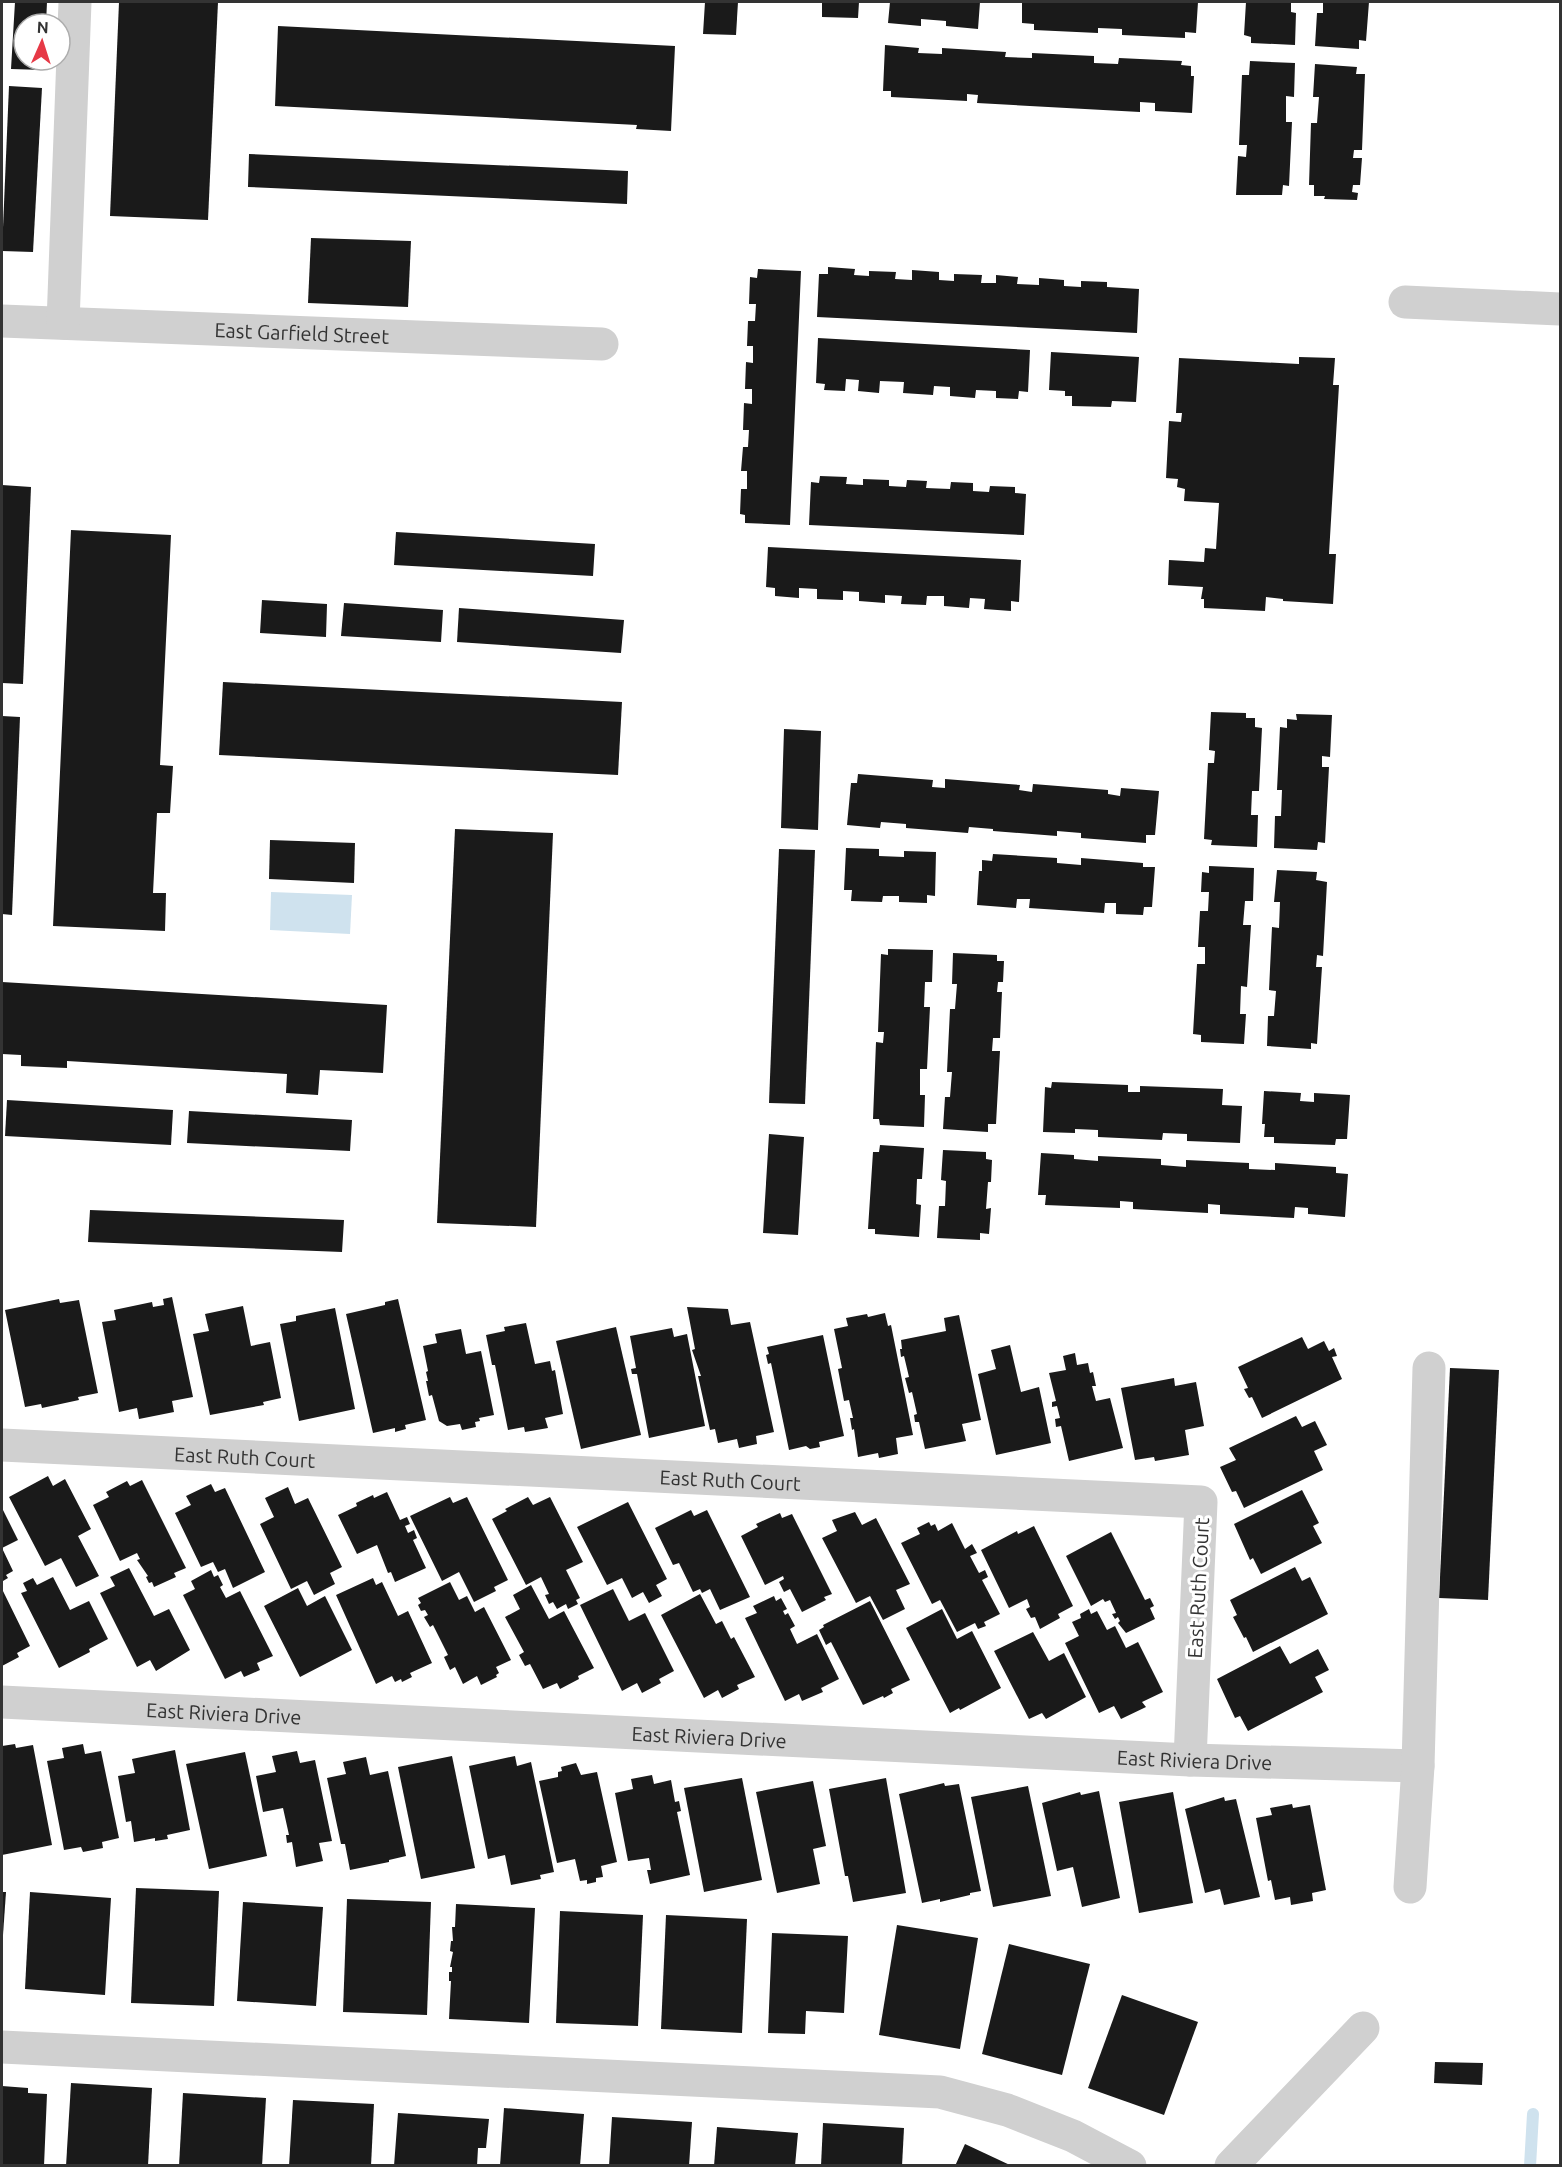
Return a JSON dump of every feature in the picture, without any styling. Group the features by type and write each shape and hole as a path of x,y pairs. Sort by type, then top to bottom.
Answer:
{"street":[{"path":"63,323 75,2"},
{"path":"1405,302 1560,309"},
{"name":"East Garfield Street","path":"2,321 602,344"},
{"path":"1410,1887 1418,1766 1428,1368"},
{"name":"East Ruth Court","path":"2,1445 1202,1503 1190,1760"},
{"name":"East Riviera Drive","path":"2,1702 1190,1760 1418,1766"},
{"path":"1231,2166 1363,2028"},
{"path":"2,2047 940,2092 1007,2110 1073,2136 1130,2166"}],"water":[{"path":"271,892 352,895 350,934 270,930"}],"building":[{"path":"15,2 47,2 47,12 14,12"},
{"path":"119,2 218,2 208,220 110,216"},
{"path":"705,2 738,2 736,35 703,34"},
{"path":"822,2 859,2 858,18 822,17"},
{"path":"890,2 980,2 978,29 946,26 946,21 921,19 921,26 888,23"},
{"path":"1022,2 1198,2 1196,33 1185,32 1185,38 1122,35 1122,29 1098,28 1098,33 1034,30 1034,24 1022,23"},
{"path":"1246,2 1291,2 1291,12 1296,13 1295,45 1251,43 1251,37 1244,35"},
{"path":"1323,2 1369,2 1366,41 1359,40 1359,49 1315,46 1317,13 1323,13"},
{"path":"278,26 675,46 671,131 636,129 637,125 275,106"},
{"path":"885,45 919,48 918,53 942,54 942,48 1006,52 1005,57 1032,58 1032,53 1094,56 1094,63 1118,64 1119,58 1182,61 1181,65 1191,66 1191,76 1194,76 1192,113 1155,111 1155,103 1140,102 1140,112 977,103 978,95 967,94 967,101 891,97 891,91 883,91"},
{"path":"1250,61 1295,63 1294,97 1286,96 1286,122 1292,122 1289,186 1283,185 1282,195 1236,195 1238,156 1246,157 1247,145 1239,145 1242,75 1249,75"},
{"path":"1315,64 1357,67 1356,74 1365,74 1362,150 1354,150 1353,158 1362,158 1360,185 1353,185 1352,192 1358,193 1357,200 1324,199 1325,196 1314,196 1314,185 1309,185 1311,123 1317,123 1319,97 1313,97"},
{"path":"9,86 42,88 33,252 2,251"},
{"path":"249,154 628,171 627,204 248,187"},
{"path":"311,238 411,241 408,307 308,303"},
{"path":"828,267 855,269 854,275 869,276 869,271 896,272 895,279 912,280 912,270 939,272 939,280 954,281 954,274 982,275 981,283 996,283 996,275 1018,277 1017,284 1039,285 1039,278 1064,280 1064,286 1081,287 1081,281 1107,282 1107,287 1139,289 1137,333 817,317 819,274 828,274"},
{"path":"758,269 801,271 790,525 745,523 745,515 740,514 741,489 747,489 747,471 741,471 743,447 748,447 749,430 743,430 744,403 752,404 752,389 745,389 746,362 753,363 753,346 747,346 748,321 755,321 756,304 749,304 750,277 757,278"},
{"path":"818,338 1030,350 1028,392 1019,391 1018,399 996,398 996,391 976,390 975,398 950,396 950,387 934,386 933,395 903,393 904,382 880,381 879,393 858,391 859,380 846,379 845,391 824,390 825,384 816,383"},
{"path":"1051,352 1139,357 1136,402 1112,401 1111,407 1072,406 1072,396 1065,396 1065,391 1049,390"},
{"path":"1299,357 1335,358 1333,385 1339,385 1329,554 1336,554 1333,604 1283,601 1283,599 1266,597 1265,611 1204,608 1204,599 1201,599 1203,587 1168,585 1169,560 1204,562 1205,548 1216,549 1219,503 1184,501 1185,489 1177,487 1178,479 1166,478 1169,421 1181,422 1182,413 1176,413 1179,358 1299,364"},
{"path":"820,476 847,477 846,484 863,485 863,479 889,480 889,486 906,487 907,480 927,481 926,488 950,489 951,482 973,483 973,491 989,492 990,486 1015,487 1015,493 1026,494 1024,535 809,525 811,482 819,483"},
{"path":"2,485 31,487 23,684 2,683"},
{"path":"71,530 171,535 160,765 173,766 170,813 157,813 153,893 166,893 165,931 53,926"},
{"path":"396,532 595,544 593,576 394,565"},
{"path":"768,547 1021,560 1019,602 1011,601 1011,611 984,609 985,599 970,598 969,608 944,606 944,596 927,596 926,605 901,604 902,596 885,595 885,603 859,601 859,592 843,591 843,600 817,599 817,589 799,588 799,598 775,596 775,588 766,587"},
{"path":"262,600 327,604 326,637 260,633"},
{"path":"344,603 443,610 441,642 341,636"},
{"path":"459,608 624,620 621,653 457,642"},
{"path":"223,682 622,702 618,775 219,755"},
{"path":"1211,712 1246,713 1246,718 1255,718 1255,727 1262,728 1259,791 1252,791 1251,815 1258,815 1257,847 1211,845 1212,840 1204,839 1208,763 1214,763 1215,751 1209,750"},
{"path":"1296,714 1332,715 1330,757 1322,756 1322,767 1329,767 1325,843 1318,842 1317,850 1274,848 1275,816 1281,816 1282,790 1277,790 1280,727 1287,728 1287,719 1297,720"},
{"path":"2,716 20,717 12,915 2,914"},
{"path":"784,729 821,731 818,830 781,828"},
{"path":"858,774 933,780 932,787 945,788 945,779 1020,785 1019,790 1032,792 1033,784 1108,790 1108,794 1120,796 1121,788 1159,791 1155,835 1146,835 1146,843 1081,838 1081,833 1057,831 1057,836 969,827 968,833 906,828 906,824 881,822 880,828 847,825 851,783 857,783"},
{"path":"455,829 553,833 536,1227 437,1223"},
{"path":"270,840 355,843 354,883 269,879"},
{"path":"846,848 879,849 879,856 904,857 904,851 936,852 935,896 927,895 927,903 899,902 899,896 883,896 882,902 851,901 852,890 844,890"},
{"path":"779,849 815,850 805,1104 769,1103"},
{"path":"993,854 1057,858 1057,863 1081,865 1081,858 1143,863 1143,867 1155,867 1152,907 1144,907 1143,915 1116,914 1116,903 1105,903 1104,913 1029,908 1030,899 1017,899 1016,908 977,905 982,860 992,861"},
{"path":"1209,866 1254,868 1253,901 1245,901 1243,925 1251,925 1247,987 1241,986 1240,1014 1246,1014 1244,1044 1201,1042 1201,1035 1193,1034 1197,964 1205,964 1205,947 1198,947 1200,911 1208,911 1209,892 1201,892 1202,872 1209,873"},
{"path":"1277,870 1317,872 1316,880 1327,882 1323,956 1317,955 1316,967 1322,967 1317,1044 1311,1043 1311,1049 1267,1046 1268,1016 1274,1016 1276,991 1269,990 1272,927 1279,928 1280,902 1274,902"},
{"path":"888,949 933,950 932,982 925,982 924,1007 930,1007 927,1069 920,1069 920,1095 925,1095 924,1127 880,1125 879,1119 873,1119 876,1042 883,1043 884,1032 878,1032 881,954 888,955"},
{"path":"953,953 997,955 997,961 1004,961 1003,982 998,982 997,992 1002,992 1000,1038 993,1038 992,1051 1000,1051 996,1124 988,1124 988,1132 943,1129 945,1097 950,1097 952,1072 947,1072 950,1009 955,1009 957,984 952,984"},
{"path":"2,982 387,1005 383,1073 320,1070 318,1095 286,1093 287,1074 67,1061 67,1068 21,1066 21,1055 2,1054"},
{"path":"1052,1082 1128,1085 1128,1092 1140,1092 1140,1086 1223,1089 1222,1105 1242,1106 1240,1143 1187,1141 1187,1134 1163,1133 1162,1140 1098,1137 1098,1130 1075,1129 1075,1133 1043,1132 1045,1087 1051,1088"},
{"path":"1264,1091 1301,1093 1300,1101 1314,1102 1314,1093 1350,1095 1347,1139 1336,1139 1335,1145 1274,1143 1274,1137 1264,1137 1265,1124 1262,1124"},
{"path":"7,1100 173,1110 171,1145 5,1136"},
{"path":"189,1111 352,1120 350,1151 187,1143"},
{"path":"769,1134 804,1137 798,1235 763,1233"},
{"path":"880,1145 924,1148 922,1179 917,1179 916,1204 921,1205 919,1237 875,1234 875,1229 868,1229 873,1152 879,1152"},
{"path":"943,1150 986,1152 986,1159 992,1160 986,1209 991,1208 989,1234 980,1233 980,1240 937,1238 939,1206 945,1206 946,1181 941,1180"},
{"path":"1041,1153 1074,1155 1074,1159 1098,1161 1098,1156 1161,1159 1161,1165 1186,1167 1186,1160 1249,1163 1249,1169 1275,1170 1275,1163 1336,1167 1336,1173 1348,1174 1345,1217 1308,1214 1308,1208 1295,1207 1294,1218 1220,1214 1220,1205 1208,1204 1208,1213 1133,1209 1133,1202 1120,1201 1120,1208 1045,1205 1046,1195 1038,1195"},
{"path":"90,1210 344,1220 342,1252 88,1242"},
{"path":"172,1297 193,1397 172,1401 174,1412 139,1419 137,1408 119,1412 102,1322 116,1320 114,1310 152,1302 153,1307 164,1305 163,1299"},
{"path":"59,1299 60,1303 79,1300 98,1393 78,1397 79,1400 42,1408 41,1404 25,1407 5,1310"},
{"path":"398,1299 426,1420 405,1425 406,1429 395,1432 395,1428 373,1433 346,1314 385,1305 385,1302"},
{"path":"243,1306 251,1346 270,1342 281,1398 263,1402 264,1405 210,1415 193,1334 209,1331 205,1314"},
{"path":"687,1307 728,1309 731,1325 750,1322 774,1432 756,1436 757,1444 739,1448 737,1439 718,1443 715,1429 710,1430 698,1376 701,1376 692,1350 695,1349"},
{"path":"335,1308 355,1409 299,1421 280,1324 296,1321 296,1316"},
{"path":"885,1313 888,1326 891,1325 913,1435 896,1438 898,1454 879,1458 878,1453 858,1457 850,1418 853,1418 849,1400 844,1401 838,1369 842,1368 834,1329 848,1326 846,1318 867,1314 868,1317"},
{"path":"959,1315 981,1420 962,1424 966,1441 925,1449 919,1422 915,1422 914,1415 917,1414 912,1392 909,1393 905,1378 909,1377 904,1356 901,1357 901,1340 946,1331 944,1318"},
{"path":"526,1323 535,1364 550,1361 552,1371 555,1370 563,1414 545,1418 548,1428 525,1432 524,1427 508,1430 495,1365 492,1365 486,1335 505,1331 504,1327"},
{"path":"616,1327 641,1435 581,1449 556,1341"},
{"path":"672,1328 674,1337 687,1334 705,1426 649,1438 637,1374 632,1374 631,1369 636,1368 630,1336"},
{"path":"461,1329 466,1354 481,1351 494,1415 479,1418 480,1421 475,1422 476,1427 462,1430 460,1424 447,1426 439,1421 432,1395 429,1396 426,1381 428,1381 426,1372 428,1371 423,1346 437,1343 435,1334"},
{"path":"823,1335 844,1436 819,1442 820,1447 810,1449 806,1446 789,1450 771,1363 768,1364 766,1355 769,1354 767,1347"},
{"path":"1302,1337 1308,1349 1324,1341 1329,1351 1334,1348 1337,1356 1332,1357 1342,1379 1262,1418 1252,1397 1249,1398 1244,1389 1248,1388 1238,1367"},
{"path":"1010,1345 1021,1392 1039,1387 1051,1443 996,1455 978,1374 996,1369 991,1350"},
{"path":"1075,1353 1077,1365 1088,1363 1090,1373 1093,1372 1096,1386 1092,1386 1096,1401 1110,1398 1123,1448 1069,1461 1061,1426 1056,1427 1055,1419 1060,1418 1057,1406 1052,1407 1052,1402 1056,1401 1049,1373 1066,1370 1063,1356"},
{"path":"1450,1368 1499,1370 1488,1600 1439,1598"},
{"path":"1174,1378 1175,1386 1196,1382 1204,1426 1185,1430 1189,1455 1155,1461 1154,1457 1135,1460 1121,1388"},
{"path":"1296,1416 1302,1427 1315,1421 1327,1445 1314,1451 1323,1470 1244,1508 1236,1491 1232,1492 1220,1467 1236,1460 1229,1448"},
{"path":"48,1476 53,1486 65,1479 91,1529 78,1536 99,1576 76,1587 61,1558 45,1566 9,1497"},
{"path":"142,1480 186,1568 174,1573 176,1577 154,1587 152,1582 149,1583 146,1577 148,1576 137,1560 140,1559 137,1553 120,1561 93,1505 109,1497 106,1492 127,1481 130,1486"},
{"path":"211,1484 215,1492 225,1488 265,1572 233,1588 225,1569 218,1572 213,1562 201,1567 175,1513 191,1505 186,1496"},
{"path":"288,1487 295,1504 308,1498 342,1567 330,1573 335,1584 314,1595 307,1581 291,1589 260,1524 274,1517 265,1498"},
{"path":"1302,1490 1319,1523 1313,1526 1322,1543 1261,1574 1253,1558 1250,1560 1234,1524"},
{"path":"387,1492 400,1520 407,1517 410,1524 405,1526 408,1533 414,1530 417,1538 413,1540 426,1568 395,1582 391,1572 388,1573 377,1545 357,1554 338,1515 373,1495 374,1498"},
{"path":"450,1497 453,1503 467,1497 508,1580 494,1587 496,1591 474,1602 459,1572 442,1581 410,1516"},
{"path":"528,1497 533,1505 550,1497 583,1562 566,1570 580,1598 576,1600 578,1604 568,1609 566,1604 557,1609 553,1602 549,1604 545,1595 549,1594 541,1577 526,1585 492,1519"},
{"path":"628,1502 667,1579 656,1585 662,1596 649,1603 643,1592 632,1598 622,1578 607,1585 577,1527"},
{"path":"2,1508 18,1540 2,1548"},
{"path":"691,1510 694,1516 707,1510 750,1597 720,1610 710,1589 702,1593 700,1589 693,1592 679,1563 673,1565 655,1528"},
{"path":"855,1512 862,1525 876,1518 910,1584 896,1590 905,1609 883,1620 870,1596 856,1603 822,1538 837,1531 832,1520"},
{"path":"780,1513 782,1518 792,1514 832,1594 824,1597 826,1600 802,1612 790,1589 784,1592 779,1582 784,1579 783,1576 765,1585 741,1536 758,1527 756,1524"},
{"path":"929,1522 931,1526 935,1524 938,1531 952,1523 965,1549 972,1544 977,1553 970,1556 979,1573 985,1570 988,1577 982,1580 1000,1614 984,1622 986,1626 978,1629 975,1623 957,1632 940,1600 932,1604 901,1543 920,1534 917,1528"},
{"path":"1034,1526 1073,1606 1058,1614 1060,1618 1040,1629 1035,1617 1031,1618 1026,1609 1030,1607 1027,1599 1009,1608 981,1550 1017,1531 1018,1534"},
{"path":"1111,1532 1145,1600 1150,1598 1154,1606 1150,1608 1155,1619 1126,1633 1118,1623 1120,1621 1118,1617 1115,1619 1112,1614 1116,1613 1110,1600 1105,1602 1103,1599 1091,1606 1066,1556"},
{"path":"2,1548 13,1571 6,1575 8,1578 3,1581 2,1579"},
{"path":"1295,1567 1302,1581 1310,1577 1328,1614 1253,1652 1233,1617 1237,1615 1230,1600"},
{"path":"129,1568 154,1616 169,1609 190,1650 156,1671 150,1660 137,1667 100,1593 115,1586 110,1577"},
{"path":"211,1570 214,1577 218,1575 223,1585 220,1587 226,1598 240,1591 273,1656 257,1663 260,1670 244,1677 241,1671 225,1679 183,1595 195,1589 191,1581"},
{"path":"53,1577 70,1610 89,1601 108,1639 89,1649 90,1652 59,1668 21,1593 27,1591 23,1583 33,1578 37,1585"},
{"path":"373,1578 376,1585 382,1582 398,1616 408,1611 432,1663 410,1673 412,1677 402,1682 401,1679 395,1682 392,1676 376,1684 336,1595"},
{"path":"450,1582 459,1600 467,1596 475,1612 484,1607 511,1660 496,1667 499,1673 497,1677 481,1685 477,1676 463,1684 455,1667 450,1670 444,1657 448,1655 433,1625 430,1627 424,1617 428,1615 425,1610 421,1611 418,1605 421,1603 418,1598"},
{"path":"531,1585 549,1619 564,1611 594,1668 560,1689 557,1683 543,1689 530,1664 525,1666 519,1655 524,1652 505,1617 520,1609 513,1595"},
{"path":"298,1588 307,1606 325,1596 352,1650 300,1677 264,1606"},
{"path":"2,1589 30,1646 17,1653 19,1657 2,1666"},
{"path":"613,1589 629,1621 645,1613 674,1671 659,1679 661,1683 642,1693 637,1683 622,1691 580,1605"},
{"path":"700,1594 716,1624 722,1621 731,1639 734,1637 755,1677 737,1685 739,1689 722,1698 718,1690 704,1698 661,1615"},
{"path":"774,1596 776,1601 781,1598 787,1609 783,1611 785,1615 788,1613 795,1626 790,1629 797,1644 817,1634 839,1679 821,1688 823,1692 802,1701 799,1694 785,1701 745,1618 757,1613 753,1606"},
{"path":"870,1601 910,1680 891,1689 893,1693 884,1698 883,1696 863,1705 831,1642 826,1645 819,1630 824,1627 823,1625"},
{"path":"942,1609 957,1639 972,1631 1001,1688 950,1713 906,1628"},
{"path":"1089,1609 1091,1614 1097,1611 1107,1630 1115,1626 1126,1648 1138,1642 1163,1692 1142,1702 1146,1707 1121,1719 1114,1706 1099,1713 1065,1643 1079,1636 1072,1622 1081,1618 1080,1614"},
{"path":"1033,1632 1049,1661 1064,1653 1086,1697 1046,1719 1042,1713 1029,1719 994,1651"},
{"path":"1280,1646 1290,1664 1318,1649 1329,1670 1315,1677 1323,1692 1248,1731 1240,1716 1235,1718 1217,1679"},
{"path":"15,1744 16,1748 33,1745 52,1845 2,1855 2,1746"},
{"path":"83,1744 85,1754 101,1751 119,1838 102,1842 103,1848 83,1852 81,1847 64,1850 47,1761 64,1758 62,1748"},
{"path":"175,1750 190,1830 167,1835 168,1839 155,1841 155,1838 134,1842 131,1821 126,1822 118,1776 135,1773 132,1759"},
{"path":"297,1751 300,1763 315,1760 332,1841 319,1843 323,1861 296,1867 292,1842 287,1843 286,1835 289,1835 283,1808 263,1812 256,1776 276,1772 272,1756"},
{"path":"245,1752 267,1856 209,1869 186,1764"},
{"path":"452,1756 475,1868 421,1879 398,1767"},
{"path":"515,1756 517,1766 531,1762 554,1872 540,1875 541,1879 511,1885 505,1855 488,1859 469,1766"},
{"path":"366,1757 370,1775 388,1771 406,1856 350,1870 345,1844 341,1844 327,1778 346,1774 343,1762"},
{"path":"576,1763 581,1775 597,1772 617,1862 601,1866 603,1877 596,1878 596,1882 587,1884 587,1880 580,1881 575,1859 557,1863 539,1781 558,1777 558,1772 562,1771 561,1767"},
{"path":"652,1775 654,1784 671,1780 675,1802 679,1801 681,1811 677,1812 690,1875 650,1884 647,1870 651,1870 649,1858 628,1861 615,1793 633,1789 631,1779"},
{"path":"742,1778 762,1880 704,1892 684,1788"},
{"path":"886,1778 906,1893 853,1902 848,1876 845,1876 829,1789"},
{"path":"813,1781 826,1846 813,1849 820,1884 777,1893 756,1792"},
{"path":"944,1783 945,1786 959,1784 981,1891 940,1902 940,1899 922,1903 899,1794"},
{"path":"1028,1786 1051,1896 993,1907 971,1797"},
{"path":"1099,1791 1120,1898 1082,1907 1073,1867 1057,1871 1042,1803 1080,1792 1081,1795"},
{"path":"1173,1792 1193,1903 1139,1913 1119,1802"},
{"path":"1224,1797 1225,1801 1236,1799 1260,1897 1224,1905 1220,1889 1205,1893 1185,1809"},
{"path":"1292,1804 1293,1808 1310,1805 1326,1890 1312,1893 1313,1901 1291,1905 1290,1897 1275,1900 1271,1880 1268,1881 1256,1818 1272,1815 1270,1808"},
{"path":"136,1888 219,1891 214,2006 131,2003"},
{"path":"2,1892 6,1892 3,1935 2,1935"},
{"path":"30,1892 111,1898 105,1995 25,1989"},
{"path":"347,1899 431,1902 427,2015 343,2012"},
{"path":"243,1902 323,1907 316,2006 237,2001"},
{"path":"456,1904 535,1908 529,2023 449,2019 451,1981 449,1981 449,1972 452,1972 452,1967 450,1967 453,1952 450,1951 451,1941 453,1941 452,1927 455,1927"},
{"path":"560,1911 643,1915 638,2026 556,2023"},
{"path":"666,1915 747,1919 742,2033 661,2029"},
{"path":"897,1925 978,1938 960,2049 879,2035"},
{"path":"772,1933 848,1936 844,2013 806,2011 805,2034 768,2033"},
{"path":"1009,1944 1090,1964 1062,2075 982,2054"},
{"path":"1122,1995 1198,2022 1164,2115 1088,2088"},
{"path":"1435,2062 1483,2063 1482,2085 1434,2083"},
{"path":"71,2083 152,2088 148,2166 66,2166"},
{"path":"2,2086 28,2088 28,2093 47,2094 44,2166 2,2166"},
{"path":"183,2093 266,2098 262,2166 179,2166"},
{"path":"293,2100 374,2104 371,2166 289,2166"},
{"path":"504,2108 584,2114 580,2166 500,2166"},
{"path":"398,2113 489,2119 486,2148 478,2148 477,2166 394,2166"},
{"path":"612,2117 692,2122 689,2166 609,2166"},
{"path":"823,2123 904,2128 902,2166 821,2166"},
{"path":"717,2127 798,2133 795,2166 714,2166"},
{"path":"965,2144 1012,2166 955,2166"}],"waterway":[{"path":"1530,2166 1533,2114"}]}
